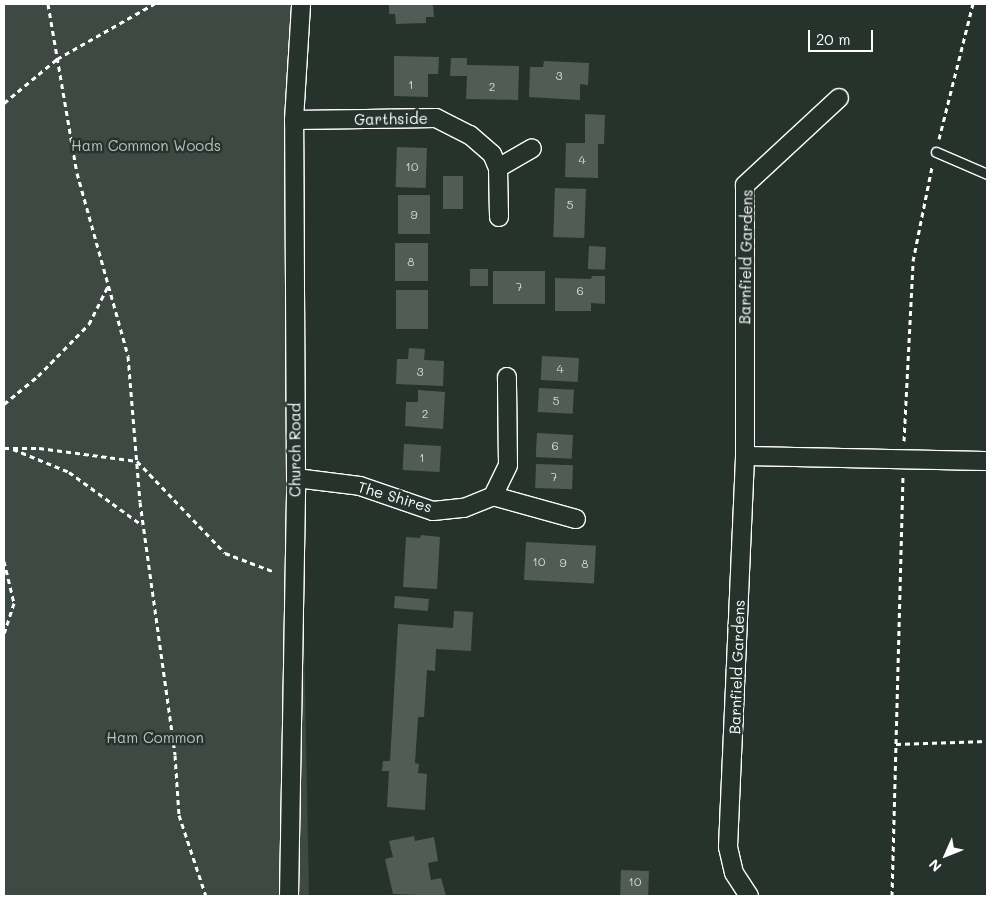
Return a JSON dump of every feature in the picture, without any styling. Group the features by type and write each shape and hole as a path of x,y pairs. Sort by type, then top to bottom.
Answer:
{"street":[{"name":"Church Road","path":"289,896 296,478 294,120 301,4"},
{"name":"Barnfield Gardens","path":"749,896 734,873 728,847 745,456 745,185 839,98"},
{"name":"Garthside","path":"294,120 436,118 470,135 492,154 498,168"},
{"path":"499,217 498,168 532,148"},
{"path":"507,377 508,465 493,496 576,519"},
{"path":"745,456 987,461"},
{"name":"The Shires","path":"296,478 360,486 433,510 464,508 493,496"}],"lane":[{"path":"936,152 987,174"}],"path":[{"path":"48,4 77,173 128,356 143,526 175,754 179,815 206,896"},
{"path":"4,103 57,59 154,4"},
{"path":"892,896 903,458 912,261 936,152 974,4"},
{"path":"4,404 38,376 89,324 108,286"},
{"path":"4,448 39,448 136,461 225,553 294,579"},
{"path":"10,448 69,472 143,526"},
{"path":"4,561 14,603 4,634"},
{"path":"896,744 987,741"}],"green space":[{"name":"Ham Common Woods","path":"4,4 301,4 294,120 309,896 4,896"}],"building":[{"path":"389,4 433,4 434,17 426,17 426,23 396,24 395,14 389,14"},
{"path":"394,56 439,57 438,74 428,74 428,97 394,96"},
{"path":"451,58 467,58 467,65 519,66 518,100 466,99 467,76 450,76"},
{"path":"544,61 589,63 588,85 580,84 580,100 529,97 530,67 543,67"},
{"path":"585,114 605,115 604,144 598,144 598,178 565,177 566,143 585,143"},
{"path":"397,147 427,148 426,188 396,187"},
{"path":"443,176 463,176 463,209 443,209"},
{"path":"555,188 586,189 584,238 553,237"},
{"path":"398,195 430,195 430,234 398,234"},
{"path":"395,243 428,243 428,281 395,281"},
{"path":"589,246 606,247 605,270 588,269"},
{"path":"470,269 488,269 488,286 470,286"},
{"path":"493,271 545,271 545,304 493,304"},
{"path":"592,276 605,276 605,304 591,303 591,311 555,311 555,278 591,279"},
{"path":"396,290 428,290 428,329 396,329"},
{"path":"409,348 425,349 424,360 444,361 443,386 396,384 397,359 408,359"},
{"path":"542,356 579,358 578,382 541,380"},
{"path":"539,388 574,390 573,414 538,412"},
{"path":"418,390 445,392 443,429 405,426 406,402 418,402"},
{"path":"537,433 573,435 572,459 536,457"},
{"path":"404,444 441,446 440,472 403,470"},
{"path":"536,464 573,465 572,489 535,488"},
{"path":"421,535 440,537 437,589 403,587 406,537 420,538"},
{"path":"526,542 596,546 594,584 524,580"},
{"path":"395,596 429,599 428,611 394,608"},
{"path":"454,611 473,612 471,651 436,649 435,671 427,670 424,717 418,717 415,763 419,764 418,773 427,774 425,810 387,807 389,771 382,771 383,761 390,761 398,624 453,628"},
{"path":"414,836 415,841 434,837 438,861 428,863 431,880 441,878 446,896 393,894 385,859 393,857 389,841"},
{"path":"621,870 649,871 648,896 620,896"}],"park label":[{"name":"Ham Common","path":"155,738"}]}
